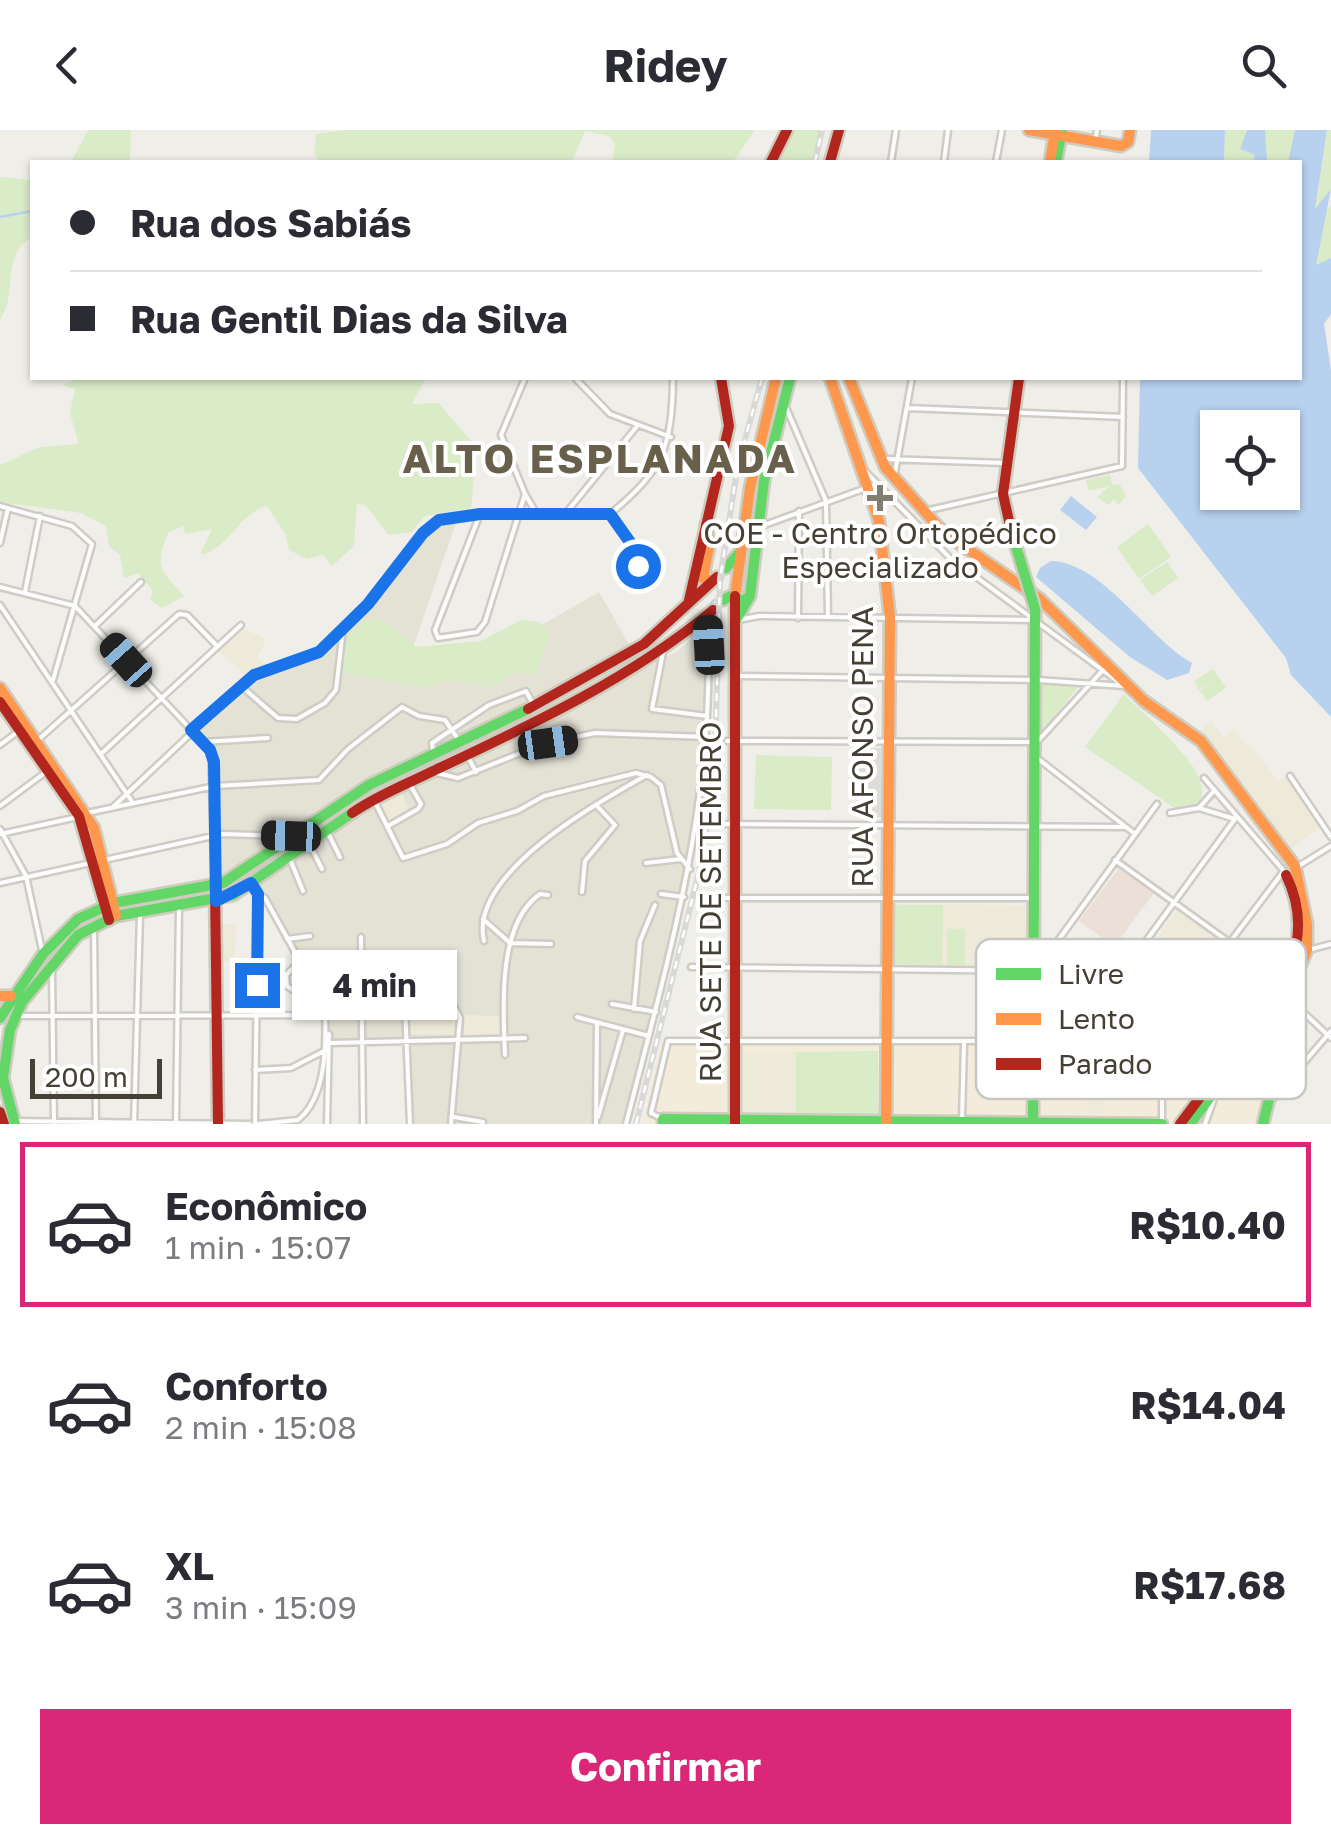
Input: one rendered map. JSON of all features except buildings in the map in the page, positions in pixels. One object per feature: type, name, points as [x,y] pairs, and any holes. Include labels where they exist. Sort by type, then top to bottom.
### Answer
[{"type":"main road","points":[[771,160],[786,130]]},
{"type":"main road","points":[[832,160],[839,130]]},
{"type":"main road","points":[[1029,130],[1096,136],[1121,146],[1128,142],[1130,130]]},
{"type":"main road","points":[[1053,160],[1058,132]]},
{"type":"main road","points":[[685,608],[730,417],[721,380]]},
{"type":"main road","name":"RUA SETE DE SETEMBRO","points":[[735,621],[749,595],[760,527],[758,480],[776,380]]},
{"type":"main road","name":"RUA SETE DE SETEMBRO","points":[[734,1123],[737,824],[732,741],[737,676],[735,621],[729,598],[736,583],[758,480],[789,380]]},
{"type":"main road","name":"RUA AFONSO PENA","points":[[831,380],[859,464],[874,486],[890,618],[886,1123]]},
{"type":"main road","points":[[849,380],[880,458],[954,543],[1040,598],[1144,700],[1201,741],[1289,870],[1303,897],[1302,939]]},
{"type":"main road","points":[[1019,380],[1003,494],[1036,614],[1035,939]]},
{"type":"main road","points":[[705,518],[709,547],[703,578],[718,575]]},
{"type":"main road","points":[[6,1120],[2,1068],[15,1016],[78,936],[112,918],[140,910],[179,907],[251,883],[373,798],[467,755],[644,644],[740,552]]},
{"type":"main road","points":[[729,598],[743,601],[749,595],[744,580],[736,583]]},
{"type":"main road","points":[[0,1018],[3,995],[78,919],[109,905],[215,894],[368,785],[537,713],[663,652],[710,613]]},
{"type":"main road","points":[[0,688],[83,815],[100,861],[112,918]]},
{"type":"main road","points":[[0,702],[38,740],[51,768]]},
{"type":"main road","points":[[215,894],[218,1124]]},
{"type":"main road","points":[[1180,1124],[1204,1099]]},
{"type":"main road","points":[[1190,1124],[1207,1099]]},
{"type":"main road","points":[[1264,1124],[1272,1101]]},
{"type":"main road","points":[[663,1122],[1162,1124]]},
{"type":"street","points":[[891,160],[896,130]]},
{"type":"street","points":[[944,160],[948,130]]},
{"type":"street","points":[[996,160],[1002,130]]},
{"type":"street","points":[[523,380],[501,440],[536,514]]},
{"type":"street","points":[[577,380],[606,412],[671,437]]},
{"type":"street","points":[[113,807],[241,686],[267,670],[314,656],[343,629],[423,533],[456,515],[610,514],[646,482],[671,437],[673,380]]},
{"type":"street","points":[[894,478],[912,380]]},
{"type":"street","points":[[925,511],[1122,466],[1123,380]]},
{"type":"street","points":[[783,400],[826,501],[828,619]]},
{"type":"street","points":[[908,408],[1123,416]]},
{"type":"street","points":[[566,513],[638,425]]},
{"type":"street","points":[[880,458],[1006,463]]},
{"type":"street","points":[[760,527],[874,486],[949,557],[1036,614],[1144,700]]},
{"type":"street","points":[[480,514],[435,630],[438,638],[477,632],[484,625],[524,494]]},
{"type":"street","points":[[0,506],[72,526],[86,536],[91,550],[53,680]]},
{"type":"street","points":[[0,543],[8,508]]},
{"type":"street","points":[[798,618],[800,510]]},
{"type":"street","points":[[610,514],[637,554]]},
{"type":"street","points":[[25,592],[40,516]]},
{"type":"street","points":[[95,626],[141,582]]},
{"type":"street","points":[[0,587],[75,606],[202,742],[214,762],[215,894]]},
{"type":"street","points":[[749,595],[759,616]]},
{"type":"street","points":[[0,605],[133,802]]},
{"type":"street","points":[[626,1124],[690,870],[708,716],[710,613]]},
{"type":"street","points":[[38,740],[183,614],[216,646]]},
{"type":"street","points":[[735,621],[759,616],[828,619],[1036,614]]},
{"type":"street","points":[[102,753],[241,625]]},
{"type":"street","points":[[241,686],[278,718],[297,720],[325,703],[336,690],[343,629]]},
{"type":"street","points":[[663,652],[652,694],[655,712],[708,716]]},
{"type":"street","points":[[732,741],[1037,742],[1103,670]]},
{"type":"street","points":[[737,676],[1038,680],[1124,686]]},
{"type":"street","points":[[434,757],[431,744],[488,705],[526,691],[537,713]]},
{"type":"street","points":[[43,954],[26,876],[1,832],[214,786],[319,780],[348,749],[400,708],[420,717],[439,718],[452,728],[460,744]]},
{"type":"street","points":[[0,745],[24,728]]},
{"type":"street","points":[[432,772],[454,778],[542,744],[596,732],[706,737]]},
{"type":"street","points":[[202,742],[268,738]]},
{"type":"street","points":[[467,755],[476,772]]},
{"type":"street","points":[[1037,758],[1135,834]]},
{"type":"street","points":[[0,806],[51,768]]},
{"type":"street","points":[[373,798],[400,857],[448,844],[478,823],[516,811],[544,796],[623,774],[648,775],[658,781],[667,801],[681,859],[690,870]]},
{"type":"street","points":[[484,942],[482,919],[507,872],[532,854],[552,830],[648,775]]},
{"type":"street","points":[[1290,776],[1331,837]]},
{"type":"street","points":[[1204,778],[1236,820],[1289,870]]},
{"type":"street","points":[[388,826],[418,810],[421,804],[408,781]]},
{"type":"street","points":[[1199,808],[1214,792]]},
{"type":"street","points":[[1059,939],[1157,804]]},
{"type":"street","points":[[582,892],[586,861],[615,825],[598,807]]},
{"type":"street","points":[[1170,813],[1199,808],[1236,820]]},
{"type":"street","points":[[1147,939],[1236,820]]},
{"type":"street","points":[[718,824],[1125,827]]},
{"type":"street","points":[[328,833],[340,857]]},
{"type":"street","points":[[0,883],[215,836],[298,836]]},
{"type":"street","points":[[310,845],[322,868]]},
{"type":"street","points":[[1232,939],[1289,870],[1331,846]]},
{"type":"street","points":[[290,859],[303,891]]},
{"type":"street","points":[[646,863],[681,859]]},
{"type":"street","points":[[1116,860],[1226,939]]},
{"type":"street","points":[[251,883],[264,898],[324,1003]]},
{"type":"street","points":[[254,1124],[258,894]]},
{"type":"street","points":[[505,1055],[510,943],[527,905],[540,894],[548,895]]},
{"type":"street","points":[[661,894],[684,897]]},
{"type":"street","points":[[705,898],[1034,898]]},
{"type":"street","points":[[634,1008],[640,941],[654,905]]},
{"type":"street","points":[[176,1123],[174,1015],[179,907]]},
{"type":"street","points":[[134,1122],[140,910]]},
{"type":"street","points":[[482,919],[510,943],[551,944]]},
{"type":"street","points":[[94,926],[96,1122]]},
{"type":"street","points":[[286,940],[310,936]]},
{"type":"street","points":[[361,937],[364,1124]]},
{"type":"street","points":[[1306,951],[1331,944]]},
{"type":"street","points":[[299,962],[286,975],[286,986],[294,990],[310,981]]},
{"type":"street","points":[[52,966],[54,1123]]},
{"type":"street","points":[[691,967],[976,970]]},
{"type":"street","points":[[321,970],[325,977],[324,1003],[331,1043],[327,1124]]},
{"type":"street","points":[[432,994],[458,1011],[460,1040],[451,1121],[484,1122]]},
{"type":"street","points":[[409,1121],[406,1006],[410,998]]},
{"type":"street","points":[[612,1004],[656,1012]]},
{"type":"street","points":[[1306,1013],[1330,1035],[1306,1062]]},
{"type":"street","points":[[15,1016],[326,1015]]},
{"type":"street","points":[[577,1017],[649,1036]]},
{"type":"street","points":[[596,1122],[597,1023]]},
{"type":"street","points":[[6,1120],[290,1123],[303,1116],[313,1103],[328,1028]]},
{"type":"street","points":[[596,1122],[623,1030]]},
{"type":"street","points":[[331,1043],[408,1038],[505,1042],[525,1038]]},
{"type":"street","points":[[663,1122],[651,1114],[668,1041],[976,1043]]},
{"type":"street","points":[[962,1123],[964,1043]]},
{"type":"street","points":[[256,1070],[292,1068],[324,1051]]},
{"type":"street","points":[[1205,1124],[1213,1099]]},
{"type":"shaded area","points":[[458,517],[408,662],[503,647],[599,592],[643,669],[678,651],[712,618],[709,769],[700,833],[630,1124],[409,1124],[409,1040],[332,1042],[325,1003],[267,900],[248,878],[219,901],[217,759],[210,739],[194,731],[254,677],[304,663],[322,652],[370,605],[424,537]]},
{"type":"shaded area","points":[[242,627],[266,640],[257,657],[266,666],[247,677],[217,649]]},
{"type":"shaded area","points":[[1211,720],[1223,737],[1234,729],[1277,781],[1287,776],[1322,827],[1287,851],[1197,734]]},
{"type":"shaded area","points":[[857,748],[881,748],[881,817],[857,817]]},
{"type":"shaded area","points":[[402,792],[410,814],[387,822],[376,799]]},
{"type":"shaded area","points":[[1119,868],[1154,893],[1120,939],[1104,939],[1079,921]]},
{"type":"shaded area","points":[[892,904],[1032,905],[1032,939],[976,939],[976,966],[892,966]]},
{"type":"shaded area","points":[[1179,908],[1222,939],[1156,939]]},
{"type":"shaded area","points":[[220,924],[237,924],[234,963],[219,962]]},
{"type":"shaded area","points":[[411,1001],[439,1001],[452,1008],[458,1017],[458,1035],[410,1034]]},
{"type":"shaded area","points":[[462,1015],[503,1016],[502,1035],[462,1035]]},
{"type":"shaded area","points":[[661,1042],[976,1045],[976,1099],[1197,1099],[1179,1124],[643,1124]]},
{"type":"shaded area","points":[[735,1052],[796,1052],[796,1116],[735,1115]]},
{"type":"shaded area","points":[[1087,1099],[1104,1099],[1104,1113],[1087,1113]]},
{"type":"shaded area","points":[[1215,1099],[1266,1099],[1260,1124],[1206,1124]]},
{"type":"green space","points":[[88,130],[131,130],[130,160],[72,160]]},
{"type":"green space","points":[[344,130],[754,131],[734,160],[612,160],[615,144],[609,136],[585,131],[573,160],[318,160],[314,153],[316,134]]},
{"type":"green space","points":[[794,130],[820,130],[813,160],[777,160]]},
{"type":"green space","points":[[1225,130],[1247,130],[1240,149],[1255,155],[1254,160],[1224,160]]},
{"type":"green space","points":[[1265,130],[1295,130],[1288,160],[1267,160]]},
{"type":"green space","points":[[1327,130],[1331,130],[1331,189],[1315,211]]},
{"type":"green space","points":[[0,177],[30,180],[30,239],[16,254],[9,298],[0,320]]},
{"type":"green space","points":[[1331,205],[1331,258],[1316,266],[1322,217]]},
{"type":"green space","points":[[74,380],[425,380],[412,404],[438,403],[477,447],[471,508],[425,516],[411,532],[389,535],[365,505],[357,504],[354,546],[332,566],[323,555],[307,559],[289,550],[286,535],[267,506],[249,516],[219,546],[200,555],[212,529],[185,534],[183,526],[168,533],[161,561],[165,573],[184,596],[162,608],[150,600],[153,591],[138,573],[124,578],[120,555],[109,546],[106,526],[81,513],[0,502],[0,465],[40,447],[79,444],[70,413],[75,389],[62,385]]},
{"type":"green space","points":[[1110,475],[1112,484],[1120,485],[1126,496],[1119,505],[1114,499],[1108,505],[1097,497],[1110,486],[1089,491],[1086,480]]},
{"type":"green space","points":[[1148,524],[1171,557],[1139,579],[1117,547]]},
{"type":"green space","points":[[1167,562],[1178,578],[1152,596],[1140,580]]},
{"type":"green space","points":[[366,618],[385,621],[416,647],[481,641],[521,620],[539,622],[548,630],[549,639],[536,675],[517,672],[492,687],[450,680],[420,688],[340,672],[347,634]]},
{"type":"green space","points":[[1213,669],[1226,688],[1207,701],[1200,691],[1215,680],[1199,690],[1194,681]]},
{"type":"green space","points":[[1081,683],[1041,734],[1042,684]]},
{"type":"green space","points":[[1124,694],[1189,761],[1202,791],[1199,803],[1176,809],[1085,747]]},
{"type":"green space","points":[[756,755],[832,757],[831,810],[754,809]]},
{"type":"green space","points":[[893,905],[943,905],[942,965],[893,964]]},
{"type":"green space","points":[[947,929],[965,929],[965,965],[947,965]]},
{"type":"green space","points":[[878,1051],[878,1114],[796,1116],[796,1052]]},
{"type":"water","points":[[1151,130],[1225,130],[1224,160],[1149,160]]},
{"type":"water","points":[[1247,130],[1265,130],[1267,160],[1254,160],[1255,155],[1240,149]]},
{"type":"water","points":[[1295,130],[1327,130],[1315,209],[1331,189],[1316,265],[1331,258],[1331,314],[1324,324],[1331,370],[1331,717],[1291,675],[1286,658],[1138,468],[1140,380],[1302,380],[1302,160],[1288,160]]},
{"type":"water","points":[[1071,496],[1097,517],[1086,530],[1060,510]]},
{"type":"water","points":[[1051,561],[1070,565],[1106,587],[1192,663],[1189,673],[1167,680],[1130,657],[1036,577],[1040,568]]},
{"type":"waterway","points":[[0,217],[30,211]]},
{"type":"waterway","points":[[745,560],[784,380]]},
{"type":"waterway","points":[[696,619],[714,600]]},
{"type":"waterway","points":[[604,678],[675,637]]},
{"type":"waterway","points":[[223,893],[365,793],[477,744]]},
{"type":"waterway","points":[[119,909],[180,901]]},
{"type":"waterway","points":[[0,1048],[14,1008],[38,968],[70,936],[107,913]]},
{"type":"waterway","points":[[0,1092],[11,1123]]},
{"type":"railway","points":[[815,160],[822,130]]},
{"type":"railway","points":[[636,1124],[699,872],[714,788],[720,579],[738,464],[761,380]]},
{"type":"traffic: fast","points":[[1056,160],[1062,130]]},
{"type":"traffic: fast","points":[[736,620],[750,596],[764,481],[789,380]]},
{"type":"traffic: fast","points":[[1011,530],[1035,609]]},
{"type":"traffic: fast","points":[[726,568],[740,552]]},
{"type":"traffic: fast","points":[[723,600],[731,596],[743,601],[750,596]]},
{"type":"traffic: fast","points":[[1034,939],[1035,609]]},
{"type":"traffic: fast","points":[[0,1018],[43,954],[78,919],[113,903],[223,883],[369,785],[528,709]]},
{"type":"traffic: fast","points":[[15,1124],[3,1078],[10,1030],[22,1002],[78,935],[116,916],[233,895],[352,813]]},
{"type":"traffic: fast","points":[[1033,1099],[1033,1124]]},
{"type":"traffic: fast","points":[[1190,1124],[1209,1099]]},
{"type":"traffic: fast","points":[[1263,1124],[1269,1099]]},
{"type":"traffic: fast","points":[[663,1124],[663,1119],[1162,1124]]},
{"type":"traffic: slow","points":[[1029,130],[1121,146],[1128,142],[1130,130]]},
{"type":"traffic: slow","points":[[1050,160],[1055,131]]},
{"type":"traffic: slow","points":[[735,596],[750,488],[776,380]]},
{"type":"traffic: slow","points":[[831,380],[879,521],[890,618],[886,1124]]},
{"type":"traffic: slow","points":[[850,380],[885,467],[943,532],[1040,599],[1144,701],[1201,741],[1295,866],[1307,924],[1306,952]]},
{"type":"traffic: slow","points":[[706,524],[709,547],[703,578],[712,581]]},
{"type":"traffic: slow","points":[[0,688],[94,828],[116,916]]},
{"type":"traffic: slow","points":[[0,996],[11,996]]},
{"type":"traffic: jam","points":[[772,160],[787,130]]},
{"type":"traffic: jam","points":[[831,160],[839,130]]},
{"type":"traffic: jam","points":[[689,600],[729,426],[721,380]]},
{"type":"traffic: jam","points":[[1011,530],[1003,494],[1019,380]]},
{"type":"traffic: jam","points":[[528,709],[644,644],[717,577]]},
{"type":"traffic: jam","points":[[735,596],[735,1124]]},
{"type":"traffic: jam","points":[[352,813],[579,699],[649,658],[713,610]]},
{"type":"traffic: jam","points":[[0,702],[79,816],[109,920]]},
{"type":"traffic: jam","points":[[1286,875],[1297,911],[1297,939]]},
{"type":"traffic: jam","points":[[215,887],[218,1124]]},
{"type":"traffic: jam","points":[[1180,1124],[1199,1099]]},
{"type":"traffic: jam","points":[[0,1112],[4,1124]]},
{"type":"place","name":"COE - Centro Ortopédico Especializado","points":[[880,498]]},
{"type":"district","name":"ALTO ESPLANADA","points":[[600,459]]},
{"type":"route","points":[[257,985],[258,894],[251,883],[216,901],[214,762],[210,750],[191,730],[254,675],[319,652],[368,604],[423,533],[439,520],[480,514],[610,514],[642,559],[638,566]]}]
